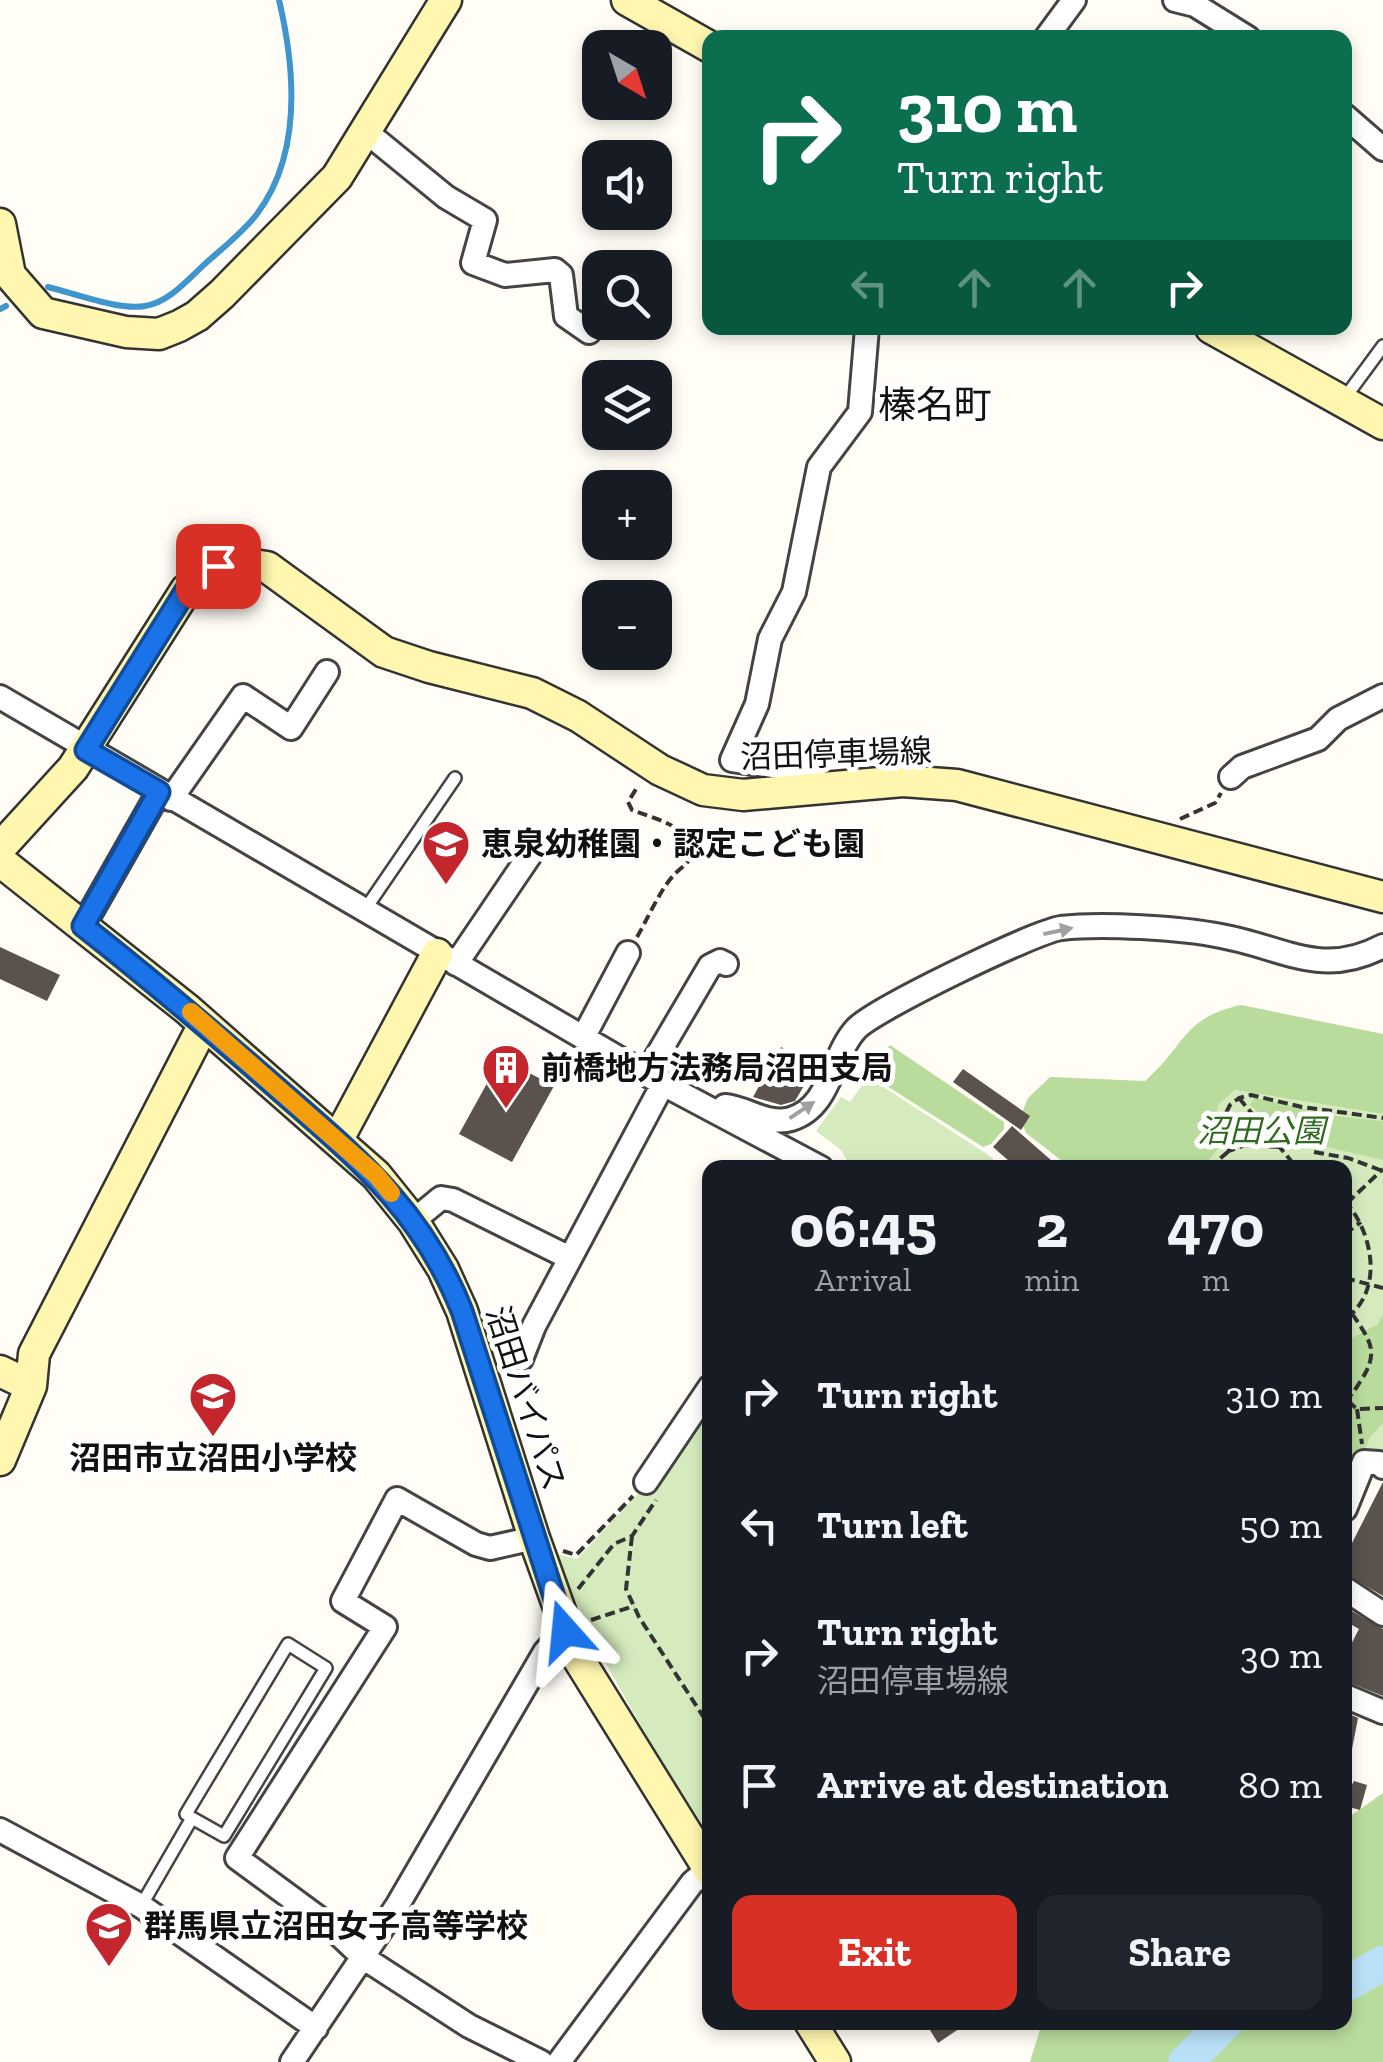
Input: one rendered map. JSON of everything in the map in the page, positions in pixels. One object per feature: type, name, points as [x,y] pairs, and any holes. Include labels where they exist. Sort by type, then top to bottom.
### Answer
[{"type":"street","points":[[0,224],[10,276],[43,313],[126,332],[160,334],[196,316],[337,177],[446,0]]},
{"type":"street","points":[[627,0],[702,42]]},
{"type":"street","points":[[1052,30],[1074,0]]},
{"type":"street","points":[[1175,0],[1195,5],[1235,30]]},
{"type":"street","points":[[1352,122],[1383,148]]},
{"type":"street","points":[[364,130],[446,197],[485,220],[472,264],[504,275],[555,270],[561,276],[566,316],[582,327]]},
{"type":"street","points":[[820,787],[806,771],[732,760],[758,704],[770,640],[794,592],[819,467],[860,412],[866,335]]},
{"type":"street","points":[[1224,335],[1383,424]]},
{"type":"street","name":"沼田停車場線","points":[[0,848],[34,814],[86,750],[186,590],[218,566],[246,564],[268,567],[384,652],[532,694],[578,716],[660,770],[703,790],[743,795],[923,781],[957,785],[1383,897]]},
{"type":"street","points":[[83,926],[165,795],[244,696],[291,728],[327,672]]},
{"type":"street","points":[[1231,777],[1242,766],[1318,739],[1338,719],[1383,696]]},
{"type":"street","points":[[0,697],[446,959],[806,1160]]},
{"type":"street","points":[[337,1141],[446,959],[532,852]]},
{"type":"street","name":"沼田バイパス","points":[[0,861],[204,1024],[376,1175],[413,1221],[443,1268],[462,1311],[573,1627],[576,1655],[702,1858]]},
{"type":"street","points":[[712,1111],[728,1105],[777,1122],[808,1111],[856,1029],[878,1013],[946,978],[1056,929],[1116,928],[1220,936],[1323,962],[1347,960],[1383,946]]},
{"type":"street","points":[[584,1036],[628,952]]},
{"type":"street","points":[[521,1359],[710,966],[726,964]]},
{"type":"street","points":[[0,1460],[32,1386],[34,1354],[204,1024]]},
{"type":"street","points":[[413,1221],[441,1198],[453,1200],[570,1258]]},
{"type":"street","points":[[0,1370],[32,1386]]},
{"type":"street","points":[[655,1484],[702,1401]]},
{"type":"street","points":[[1352,1492],[1364,1462],[1379,1462],[1376,1459]]},
{"type":"street","points":[[541,2062],[469,2026],[364,1958],[330,1927],[237,1858],[385,1627],[343,1600],[397,1498],[476,1544],[490,1548],[542,1543]]},
{"type":"street","points":[[1352,1594],[1383,1614]]},
{"type":"street","points":[[292,2062],[398,1906],[545,1652],[573,1627]]},
{"type":"street","points":[[1352,1699],[1383,1712]]},
{"type":"street","points":[[0,1830],[141,1906],[316,2028]]},
{"type":"street","points":[[559,2062],[702,1875]]},
{"type":"street","points":[[815,2030],[835,2062]]},
{"type":"lane","points":[[1343,401],[1383,346]]},
{"type":"lane","points":[[364,911],[454,778]]},
{"type":"lane","points":[[288,1644],[326,1668],[224,1836],[192,1818],[186,1814],[288,1644]]},
{"type":"lane","points":[[141,1906],[192,1818]]},
{"type":"path","points":[[1156,837],[1183,817],[1215,802],[1231,777]]},
{"type":"path","points":[[628,952],[670,878],[687,863],[693,849],[692,840],[683,832],[632,810],[628,802],[638,785]]},
{"type":"path","points":[[1228,1151],[1225,1115],[1239,1098],[1251,1095],[1302,1107],[1383,1118]]},
{"type":"path","points":[[1239,1098],[1290,1160]]},
{"type":"path","points":[[1218,1160],[1245,1144],[1279,1147]]},
{"type":"path","points":[[1314,1152],[1348,1158],[1381,1170],[1352,1197]]},
{"type":"path","points":[[1352,1210],[1361,1222],[1376,1262],[1376,1287],[1366,1305],[1353,1315],[1368,1337],[1373,1354],[1371,1365],[1352,1392]]},
{"type":"path","points":[[1352,1229],[1361,1222]]},
{"type":"path","points":[[1352,1280],[1383,1288]]},
{"type":"path","points":[[1352,1405],[1357,1409],[1383,1408]]},
{"type":"path","points":[[1357,1409],[1360,1440],[1376,1459]]},
{"type":"path","points":[[542,1543],[576,1555],[655,1484]]},
{"type":"path","points":[[655,1484],[632,1536],[626,1589],[702,1714]]},
{"type":"path","points":[[571,1600],[614,1544],[632,1536]]},
{"type":"path","points":[[573,1627],[634,1606]]},
{"type":"green space","points":[[1241,1005],[1383,1034],[1383,1114],[1235,1090],[1218,1105],[1219,1145],[1209,1160],[1061,1160],[1026,1133],[1020,1118],[1028,1098],[1050,1077],[1145,1081],[1186,1034],[1207,1017]]},
{"type":"green space","points":[[890,1045],[1004,1122],[1004,1129],[983,1147],[871,1076],[870,1069]]},
{"type":"green space","points":[[868,1077],[994,1160],[847,1160],[841,1150],[816,1131],[841,1097],[850,1102]]},
{"type":"green space","name":"沼田公園","points":[[1235,1090],[1383,1114],[1383,1461],[1352,1499],[1352,1160],[1210,1160],[1220,1139],[1218,1105]]},
{"type":"green space","points":[[1254,1098],[1336,1116],[1383,1121],[1383,1160],[1305,1142],[1293,1131],[1287,1116],[1266,1119],[1250,1105]]},
{"type":"green space","points":[[1383,1314],[1383,1423],[1370,1437],[1352,1479],[1352,1338],[1378,1324]]},
{"type":"green space","points":[[702,1402],[702,1824],[607,1664],[556,1554],[577,1559],[646,1485]]},
{"type":"green space","points":[[1383,1793],[1383,2062],[1030,2062],[1040,2030],[1352,2030],[1352,1815]]},
{"type":"building","points":[[0,947],[60,975],[47,1001],[0,979]]},
{"type":"building","points":[[781,1047],[815,1067],[795,1101],[781,1105],[753,1097]]},
{"type":"building","name":"前橋地方法務局沼田支局","points":[[501,1058],[554,1086],[512,1162],[459,1134]]},
{"type":"building","points":[[963,1069],[1030,1116],[1021,1130],[953,1082]]},
{"type":"building","points":[[1012,1126],[1051,1160],[1008,1160],[993,1147]]},
{"type":"building","points":[[1383,1482],[1383,1596],[1352,1578],[1352,1543]]},
{"type":"building","points":[[1352,1611],[1383,1629],[1383,1696],[1352,1684],[1352,1642],[1359,1629],[1352,1625]]},
{"type":"building","points":[[1352,1715],[1358,1718],[1352,1749]]},
{"type":"building","points":[[1354,1781],[1367,1785],[1360,1810],[1352,1808]]},
{"type":"building","points":[[930,2030],[957,2030],[938,2043]]},
{"type":"waterway","points":[[48,287],[123,306],[154,304],[179,288],[257,214],[282,165],[291,110],[289,54],[279,0]]},
{"type":"waterway","points":[[0,309],[6,306]]},
{"type":"waterway","points":[[1352,1981],[1383,1963]]},
{"type":"waterway","points":[[1186,2062],[1218,2030]]},
{"type":"slow traffic","points":[[191,1012],[376,1175],[391,1193]]},
{"type":"place","name":"恵泉幼稚園・認定こども園","points":[[446,886]]},
{"type":"place","name":"前橋地方法務局沼田支局","points":[[506,1110]]},
{"type":"place","name":"沼田市立沼田小学校","points":[[213,1438]]},
{"type":"place","name":"群馬県立沼田女子高等学校","points":[[109,1968]]},
{"type":"district","name":"榛名町","points":[[935,405]]},
{"type":"route","points":[[218,566],[186,590],[86,750],[159,792],[83,926],[188,1008],[376,1175],[413,1221],[443,1268],[462,1311],[565,1631]]}]
